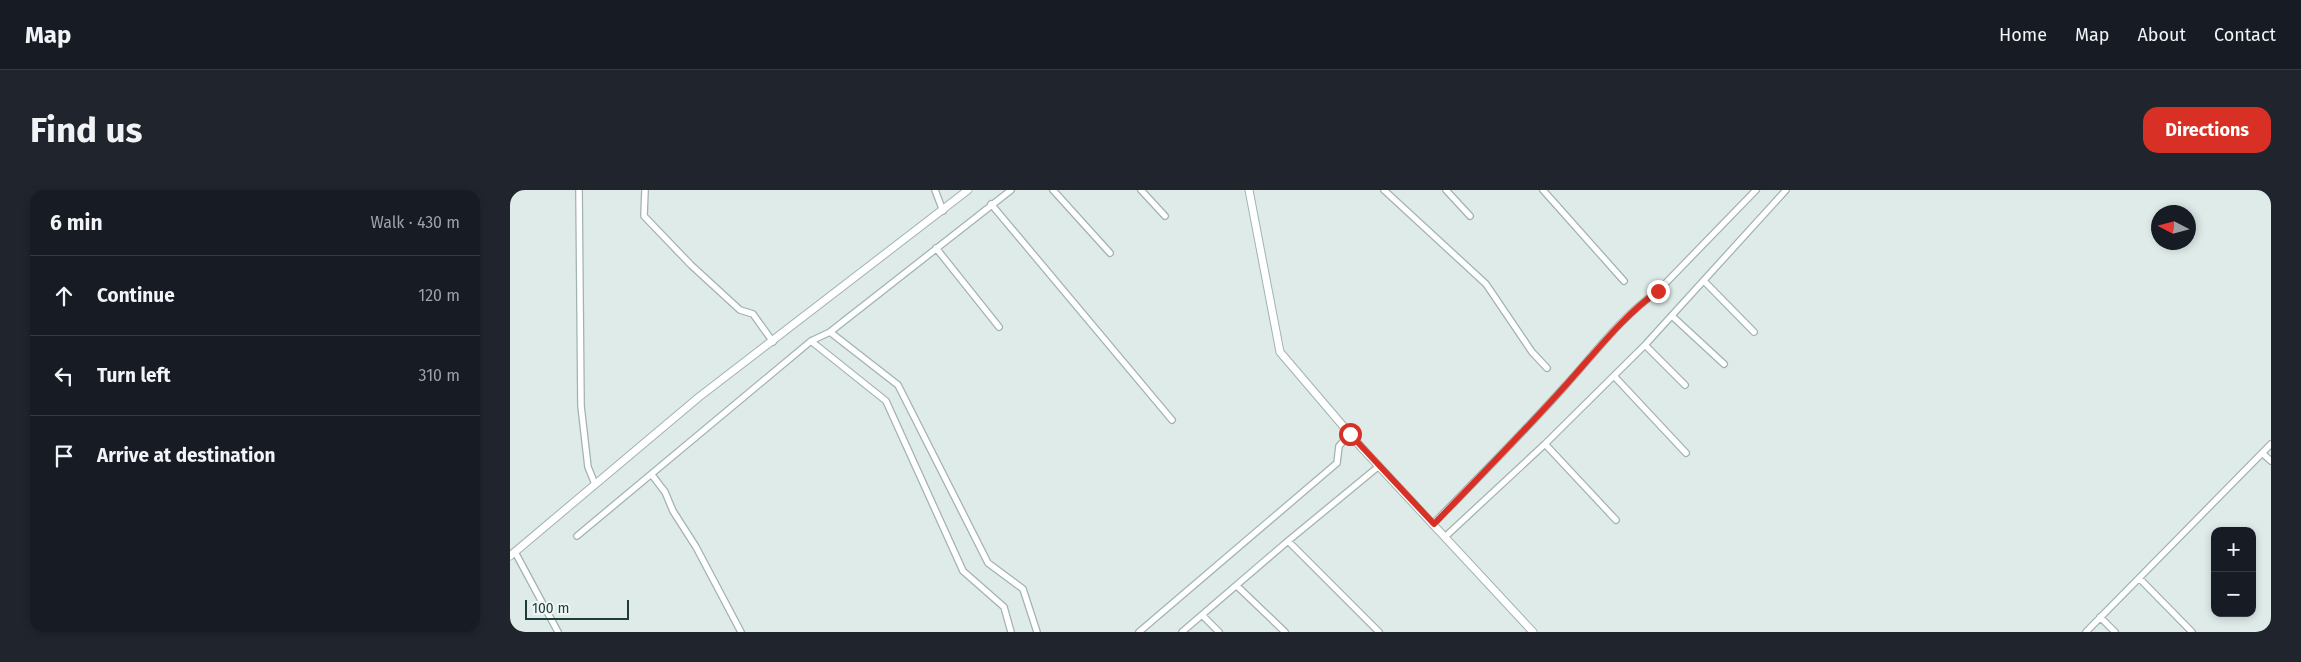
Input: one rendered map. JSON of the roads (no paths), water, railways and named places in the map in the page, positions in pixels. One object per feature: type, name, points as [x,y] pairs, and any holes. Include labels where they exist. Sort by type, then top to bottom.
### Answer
[{"type":"street","points":[[579,190],[581,406],[588,467],[595,484]]},
{"type":"street","points":[[645,190],[644,216],[691,265],[740,310],[753,314],[773,342]]},
{"type":"street","points":[[935,190],[943,211]]},
{"type":"street","points":[[558,632],[512,554],[699,397],[773,342],[968,190]]},
{"type":"street","points":[[577,536],[811,341],[830,332],[1011,190]]},
{"type":"street","points":[[1053,190],[1110,253]]},
{"type":"street","points":[[1141,190],[1165,216]]},
{"type":"street","points":[[1249,190],[1280,352],[1350,434],[1533,632]]},
{"type":"street","points":[[1384,190],[1486,284],[1532,352],[1547,368]]},
{"type":"street","points":[[1446,190],[1470,216]]},
{"type":"street","points":[[1543,190],[1624,281]]},
{"type":"street","points":[[1434,524],[1566,386],[1606,338],[1658,291],[1756,190]]},
{"type":"street","points":[[1446,536],[1545,444],[1645,345],[1786,190]]},
{"type":"street","points":[[991,204],[1172,420]]},
{"type":"street","points":[[936,248],[999,327]]},
{"type":"street","points":[[1704,281],[1754,332]]},
{"type":"street","points":[[1672,316],[1724,364]]},
{"type":"street","points":[[830,332],[898,385],[988,564],[1023,589],[1038,632]]},
{"type":"street","points":[[811,341],[886,401],[963,571],[1004,607],[1011,632]]},
{"type":"street","points":[[1645,345],[1685,385]]},
{"type":"street","points":[[1614,376],[1686,453]]},
{"type":"street","points":[[1139,632],[1337,463],[1339,446],[1350,434]]},
{"type":"street","points":[[1545,444],[1616,520]]},
{"type":"street","points":[[2086,632],[2271,444]]},
{"type":"street","points":[[2262,453],[2271,461]]},
{"type":"street","points":[[1182,632],[1379,466]]},
{"type":"street","points":[[652,475],[696,546],[742,632]]},
{"type":"street","points":[[1288,541],[1379,632]]},
{"type":"street","points":[[2139,578],[2192,632]]},
{"type":"street","points":[[1237,586],[1285,632]]},
{"type":"street","points":[[1202,615],[1219,632]]},
{"type":"street","points":[[2100,617],[2115,632]]}]
